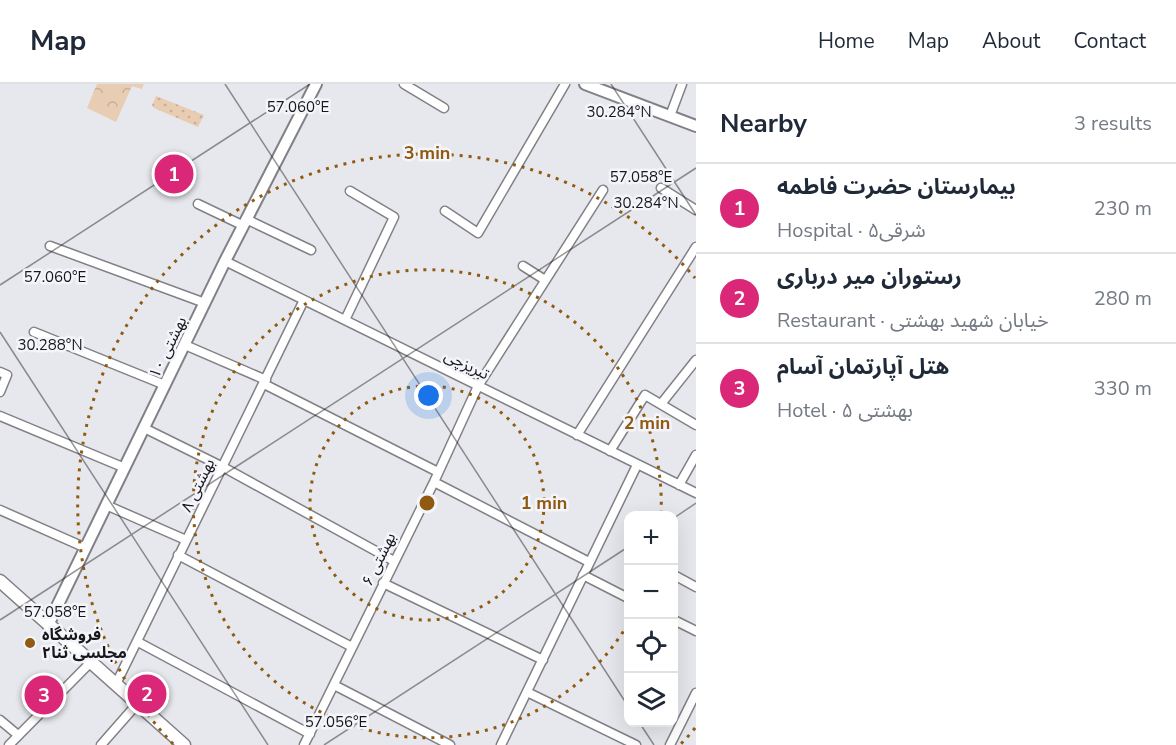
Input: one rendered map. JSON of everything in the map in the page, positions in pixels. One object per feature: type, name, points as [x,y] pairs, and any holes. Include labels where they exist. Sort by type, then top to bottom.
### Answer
[{"type":"main road","points":[[0,581],[184,745]]},
{"type":"street","name":"بهشتی ۱۰","points":[[48,625],[244,222],[316,84]]},
{"type":"street","points":[[404,84],[444,108]]},
{"type":"street","points":[[445,212],[478,233],[565,84]]},
{"type":"street","points":[[585,84],[610,88],[696,126]]},
{"type":"street","points":[[670,116],[682,84]]},
{"type":"street","points":[[661,188],[696,210]]},
{"type":"street","name":"بهشتی ۶","points":[[304,745],[434,482],[478,386],[603,190]]},
{"type":"street","points":[[345,320],[394,217],[350,191]]},
{"type":"street","points":[[198,204],[311,250]]},
{"type":"street","points":[[50,246],[205,303]]},
{"type":"street","points":[[577,435],[696,247]]},
{"type":"street","name":"تبریزچی","points":[[225,261],[696,493]]},
{"type":"street","points":[[523,266],[545,280]]},
{"type":"street","name":"بهشتی ۸","points":[[116,684],[304,300]]},
{"type":"street","points":[[34,332],[165,385]]},
{"type":"street","points":[[185,345],[265,382],[438,472]]},
{"type":"street","points":[[661,404],[696,360]]},
{"type":"street","points":[[0,392],[3,374]]},
{"type":"street","points":[[610,451],[645,396],[696,425]]},
{"type":"street","points":[[0,416],[125,468]]},
{"type":"street","points":[[144,428],[223,467],[394,561]]},
{"type":"street","points":[[679,485],[696,455]]},
{"type":"street","points":[[501,745],[582,575],[638,465]]},
{"type":"street","points":[[434,482],[589,562]]},
{"type":"street","points":[[106,506],[186,540]]},
{"type":"street","points":[[0,510],[86,548]]},
{"type":"street","points":[[178,555],[352,646]]},
{"type":"street","points":[[582,575],[624,596]]},
{"type":"street","points":[[678,577],[696,586]]},
{"type":"street","points":[[383,583],[543,660]]},
{"type":"street","points":[[678,622],[696,631]]},
{"type":"street","points":[[138,642],[310,734]]},
{"type":"street","points":[[9,745],[90,663]]},
{"type":"street","points":[[334,685],[450,745]]},
{"type":"street","points":[[528,692],[636,745]]},
{"type":"street","points":[[670,745],[696,693]]},
{"type":"street","points":[[100,745],[137,704]]},
{"type":"street","points":[[0,720],[18,735]]},
{"type":"green space","points":[[97,84],[144,84],[142,89],[132,86],[116,122],[87,108]]},
{"type":"green space","points":[[156,96],[204,115],[198,127],[154,108],[152,105]]},
{"type":"place","name":"بیمارستان حضرت فاطمه","points":[[174,174]]},
{"type":"place","name":"فروشگاه مجلسی ثنا۲","points":[[30,643]]},
{"type":"place","name":"رستوران میر درباری","points":[[147,694]]},
{"type":"place","name":"هتل آپارتمان آسام","points":[[44,695]]}]
